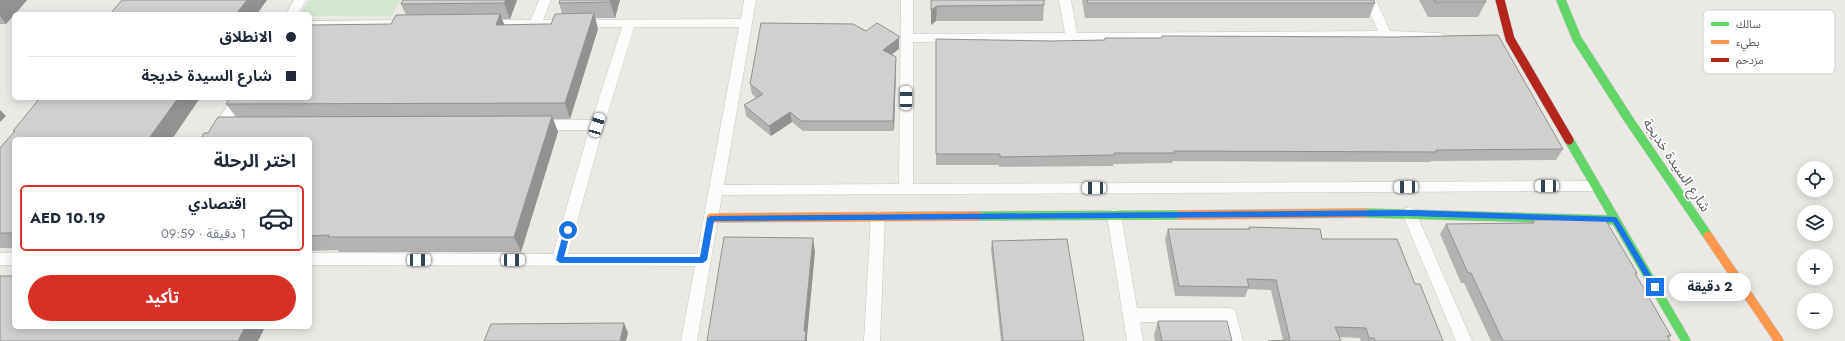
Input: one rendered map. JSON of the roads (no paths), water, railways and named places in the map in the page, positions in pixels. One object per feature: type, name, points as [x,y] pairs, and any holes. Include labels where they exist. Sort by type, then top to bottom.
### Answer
[{"type":"street","points":[[293,12],[300,0]]},
{"type":"street","points":[[535,24],[545,0]]},
{"type":"street","points":[[689,341],[750,0]]},
{"type":"street","points":[[906,189],[907,0]]},
{"type":"street","points":[[1065,0],[1072,37]]},
{"type":"street","points":[[1370,0],[1386,35]]},
{"type":"street","points":[[1500,0],[1510,39],[1594,186],[1686,341]]},
{"type":"street","name":"شارع السيدة خديجة","points":[[1561,0],[1577,39],[1629,120],[1779,341]]},
{"type":"street","points":[[473,24],[746,23]]},
{"type":"street","points":[[312,25],[419,24]]},
{"type":"street","points":[[560,260],[597,125],[629,24]]},
{"type":"street","points":[[906,38],[1386,35],[1448,37]]},
{"type":"street","points":[[1494,39],[1510,39]]},
{"type":"street","points":[[214,137],[238,100]]},
{"type":"street","points":[[527,125],[597,125]]},
{"type":"street","points":[[221,126],[237,126]]},
{"type":"street","points":[[716,190],[1594,186]]},
{"type":"street","points":[[711,218],[1409,213],[1615,220]]},
{"type":"street","points":[[1409,213],[1464,341]]},
{"type":"street","points":[[1114,216],[1135,341]]},
{"type":"street","points":[[872,341],[878,217]]},
{"type":"street","points":[[0,259],[12,259]]},
{"type":"street","points":[[312,260],[703,260]]},
{"type":"street","points":[[1131,315],[1229,315],[1235,341]]}]
